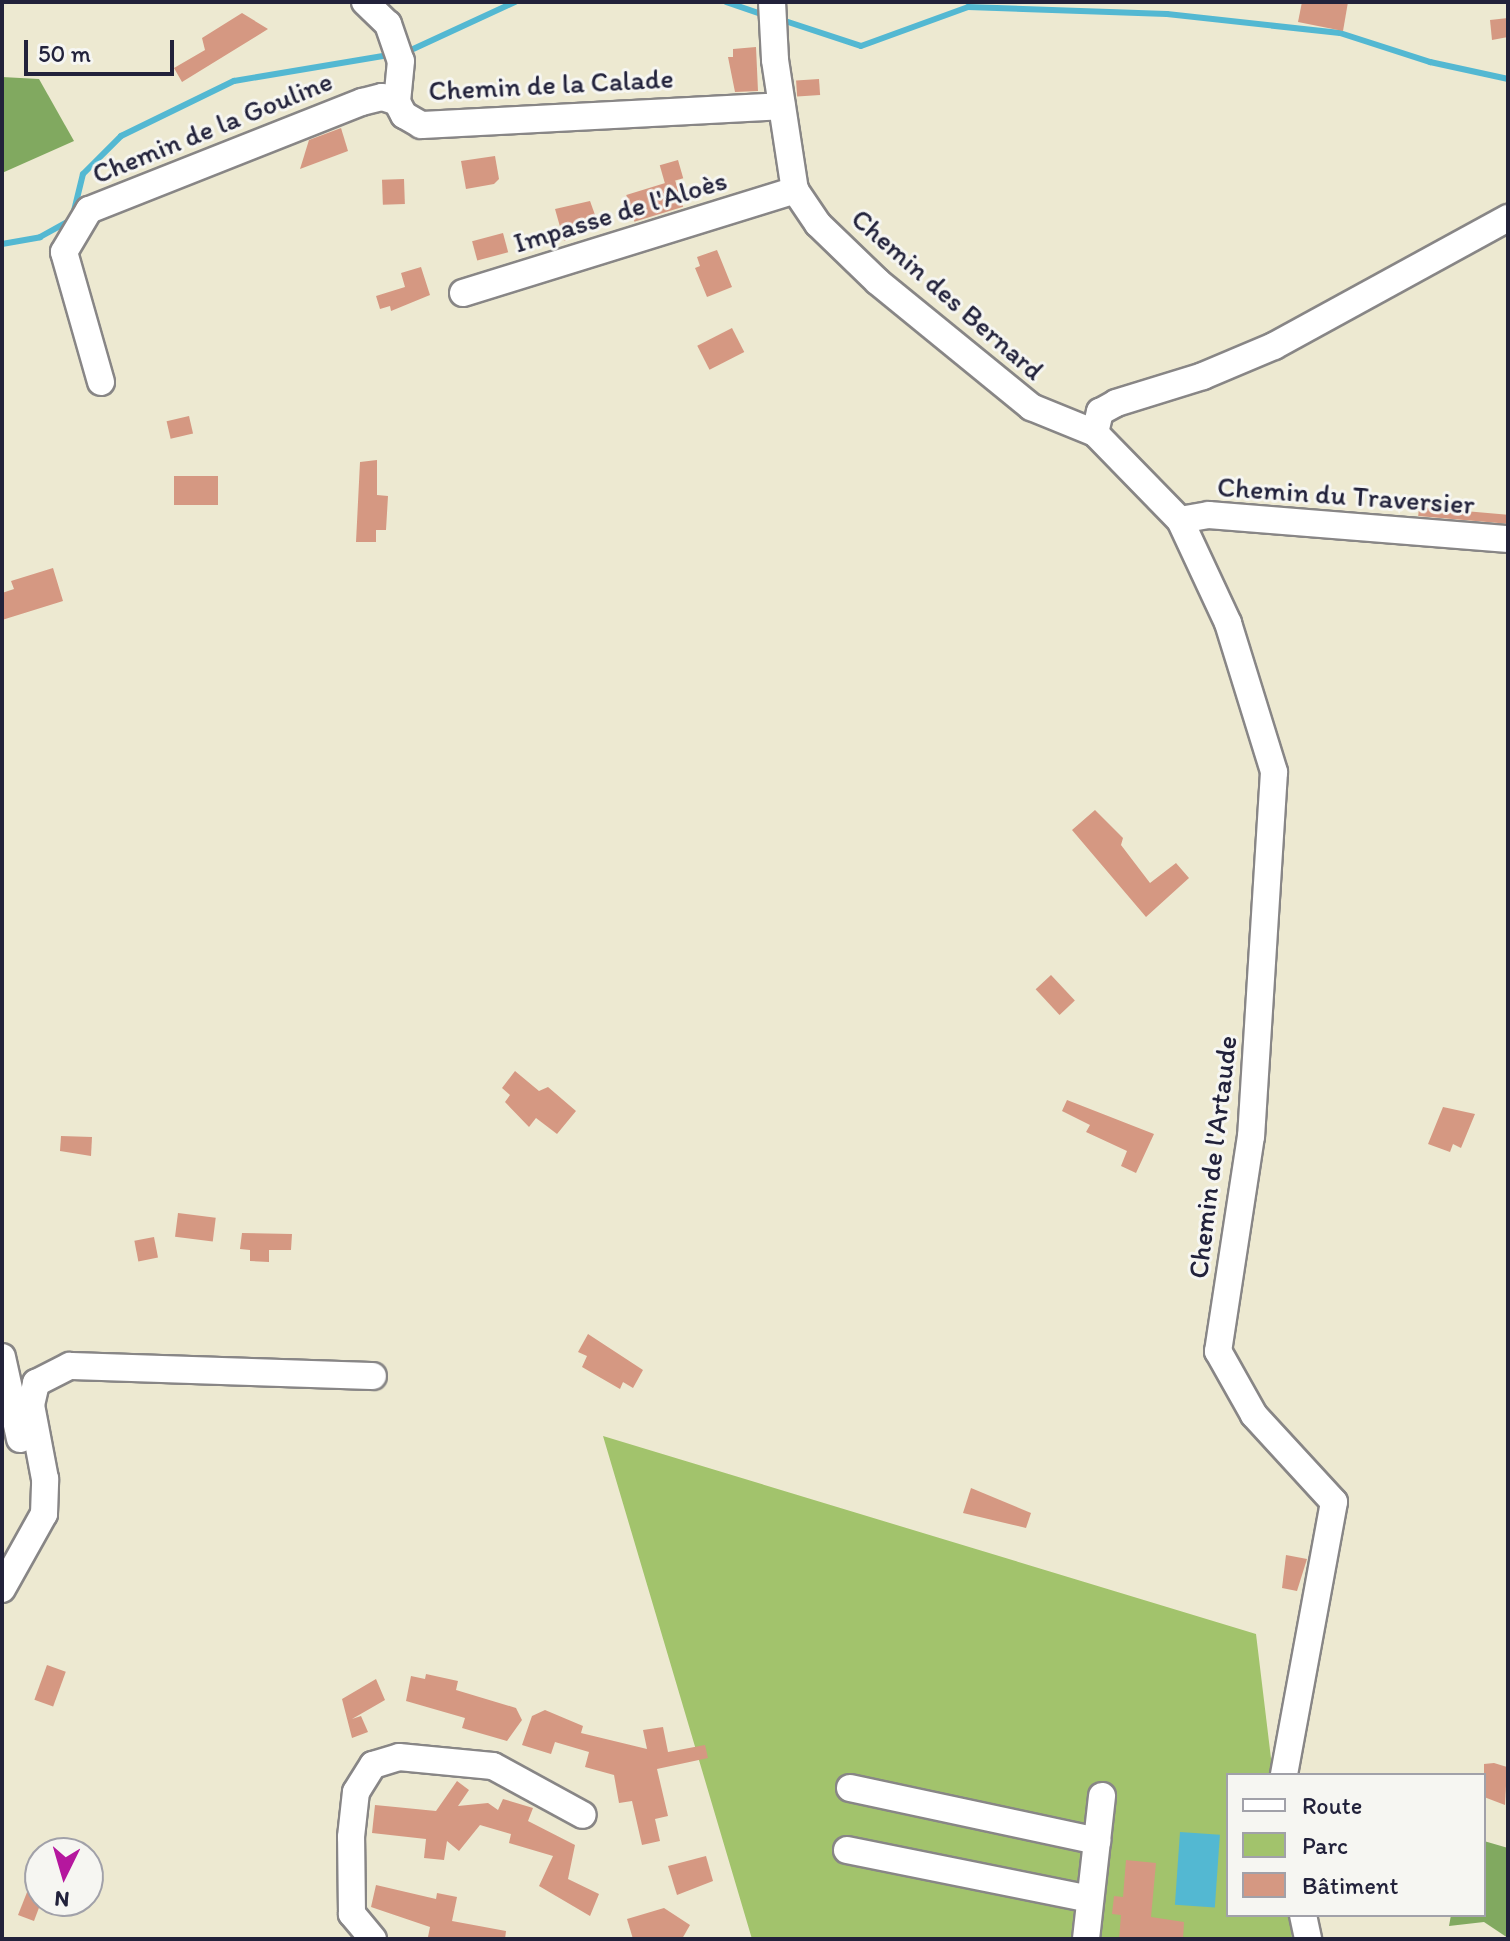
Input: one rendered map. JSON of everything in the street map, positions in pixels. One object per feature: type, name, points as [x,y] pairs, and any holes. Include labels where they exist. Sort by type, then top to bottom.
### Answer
[{"type":"street","name":"Chemin de la Calade","points":[[365,2],[388,24],[401,61],[397,102],[404,115],[421,125],[782,106]]},
{"type":"street","name":"Chemin des Bernard","points":[[772,3],[782,106],[795,190],[818,224],[878,282],[1031,407],[1095,433],[1180,520]]},
{"type":"street","name":"Chemin de la Gouline","points":[[101,382],[64,252],[89,210],[362,102],[382,97],[397,102]]},
{"type":"street","name":"Impasse de l'Aloès","points":[[463,293],[795,190]]},
{"type":"street","points":[[1095,433],[1100,412],[1116,403],[1203,376],[1274,346],[1508,218]]},
{"type":"street","name":"Chemin du Traversier","points":[[1180,520],[1209,515],[1508,539]]},
{"type":"street","name":"Chemin de l'Artaude","points":[[1180,520],[1228,623],[1274,772],[1251,1136],[1218,1351],[1254,1415],[1334,1502],[1284,1773]]},
{"type":"street","points":[[2,1357],[28,1472],[44,1514]]},
{"type":"street","points":[[2,1589],[44,1514],[45,1479],[31,1405],[36,1383],[70,1366],[373,1376]]},
{"type":"street","points":[[373,1939],[352,1914],[351,1837],[356,1792],[373,1765],[399,1757],[493,1766],[583,1815]]},
{"type":"street","points":[[850,1788],[1097,1841]]},
{"type":"street","points":[[1086,1939],[1102,1796]]},
{"type":"street","points":[[847,1850],[1090,1899]]},
{"type":"street","points":[[1303,1917],[1308,1939]]},
{"type":"green space","points":[[2,77],[39,79],[74,141],[2,173]]},
{"type":"green space","points":[[603,1436],[1256,1634],[1273,1773],[1226,1773],[1226,1917],[1290,1917],[1292,1939],[752,1939]]},
{"type":"green space","points":[[1486,1842],[1508,1848],[1508,1938],[1484,1922],[1449,1926],[1451,1917],[1486,1917]]},
{"type":"water","points":[[1180,1832],[1220,1835],[1215,1908],[1175,1905]]},
{"type":"building","points":[[1302,2],[1348,2],[1343,31],[1298,22]]},
{"type":"building","points":[[242,13],[268,29],[182,82],[174,68],[205,50],[202,38]]},
{"type":"building","points":[[1508,18],[1508,37],[1492,40],[1490,20]]},
{"type":"building","points":[[756,47],[758,91],[735,92],[728,57],[733,57],[733,49]]},
{"type":"building","points":[[819,79],[820,95],[797,97],[796,81]]},
{"type":"building","points":[[341,128],[348,151],[300,169],[309,140]]},
{"type":"building","points":[[495,156],[499,179],[494,184],[466,189],[461,161]]},
{"type":"building","points":[[678,160],[683,178],[665,184],[660,165]]},
{"type":"building","points":[[404,179],[405,204],[383,205],[382,180]]},
{"type":"building","points":[[675,180],[683,207],[634,222],[626,195]]},
{"type":"building","points":[[590,201],[599,226],[564,241],[555,209]]},
{"type":"building","points":[[503,233],[508,252],[477,261],[472,241]]},
{"type":"building","points":[[717,250],[732,287],[707,297],[695,268],[700,266],[697,257]]},
{"type":"building","points":[[421,267],[430,295],[391,311],[390,306],[380,309],[376,296],[405,287],[401,273]]},
{"type":"building","points":[[732,328],[744,352],[710,370],[697,346]]},
{"type":"building","points":[[189,416],[193,434],[171,439],[167,421]]},
{"type":"building","points":[[377,460],[377,495],[388,496],[386,530],[376,530],[376,542],[356,542],[360,462]]},
{"type":"building","points":[[174,476],[218,476],[218,505],[174,505]]},
{"type":"building","points":[[1419,507],[1508,515],[1507,524],[1418,516]]},
{"type":"building","points":[[53,568],[63,601],[2,620],[2,593],[14,589],[11,581]]},
{"type":"building","points":[[1095,810],[1123,838],[1121,845],[1150,883],[1176,863],[1189,878],[1146,917],[1072,830]]},
{"type":"building","points":[[1051,975],[1075,1001],[1060,1015],[1036,989]]},
{"type":"building","points":[[515,1071],[539,1091],[548,1087],[576,1111],[557,1134],[536,1118],[529,1127],[505,1102],[510,1095],[502,1088]]},
{"type":"building","points":[[1067,1100],[1154,1134],[1136,1173],[1121,1166],[1127,1151],[1086,1132],[1090,1125],[1062,1111]]},
{"type":"building","points":[[1443,1107],[1475,1114],[1461,1148],[1453,1144],[1450,1152],[1428,1144]]},
{"type":"building","points":[[61,1136],[92,1137],[91,1156],[60,1151]]},
{"type":"building","points":[[178,1213],[216,1218],[213,1241],[175,1237]]},
{"type":"building","points":[[242,1233],[292,1234],[291,1250],[269,1250],[269,1262],[250,1261],[250,1250],[240,1249]]},
{"type":"building","points":[[154,1237],[158,1258],[138,1261],[134,1241]]},
{"type":"building","points":[[588,1334],[643,1370],[633,1388],[623,1382],[620,1389],[582,1367],[587,1356],[578,1352]]},
{"type":"building","points":[[971,1488],[1031,1513],[1026,1528],[963,1513]]},
{"type":"building","points":[[1286,1555],[1307,1559],[1297,1591],[1282,1588]]},
{"type":"building","points":[[47,1665],[66,1672],[53,1707],[34,1700]]},
{"type":"building","points":[[426,1674],[458,1681],[456,1690],[516,1708],[522,1720],[507,1741],[462,1728],[465,1718],[406,1701],[411,1676],[425,1679]]},
{"type":"building","points":[[376,1679],[385,1700],[352,1719],[361,1716],[368,1732],[352,1738],[342,1699]]},
{"type":"building","points":[[545,1710],[583,1726],[581,1733],[647,1749],[643,1730],[663,1727],[668,1752],[705,1745],[708,1758],[657,1769],[668,1816],[655,1819],[660,1841],[642,1845],[632,1801],[619,1803],[614,1775],[585,1767],[589,1752],[555,1742],[551,1754],[522,1745],[532,1716]]},
{"type":"building","points":[[1484,1764],[1507,1767],[1505,1805],[1486,1798]]},
{"type":"building","points":[[457,1781],[469,1790],[458,1806],[488,1803],[498,1810],[503,1799],[533,1808],[528,1821],[575,1845],[568,1879],[599,1894],[590,1916],[539,1886],[553,1856],[509,1843],[511,1834],[480,1825],[459,1851],[447,1841],[444,1860],[424,1858],[426,1839],[372,1833],[375,1805],[436,1811]]},
{"type":"building","points":[[706,1856],[713,1881],[677,1895],[668,1866]]},
{"type":"building","points":[[1126,1860],[1156,1863],[1151,1917],[1184,1922],[1183,1939],[1119,1939],[1121,1915],[1112,1914],[1114,1896],[1123,1897]]},
{"type":"building","points":[[376,1885],[436,1899],[437,1893],[457,1897],[452,1921],[506,1931],[505,1939],[428,1937],[430,1927],[371,1907]]},
{"type":"building","points":[[24,1900],[24,1917],[36,1917],[34,1921],[18,1915]]},
{"type":"building","points":[[664,1908],[690,1925],[682,1939],[633,1939],[627,1919]]},
{"type":"waterway","points":[[411,50],[515,2]]},
{"type":"waterway","points":[[726,2],[764,15]]},
{"type":"waterway","points":[[779,19],[861,46],[968,7],[1167,14],[1340,33],[1430,62],[1508,79]]},
{"type":"waterway","points":[[2,244],[40,237],[72,219],[83,174],[121,136],[234,81],[383,56]]}]
